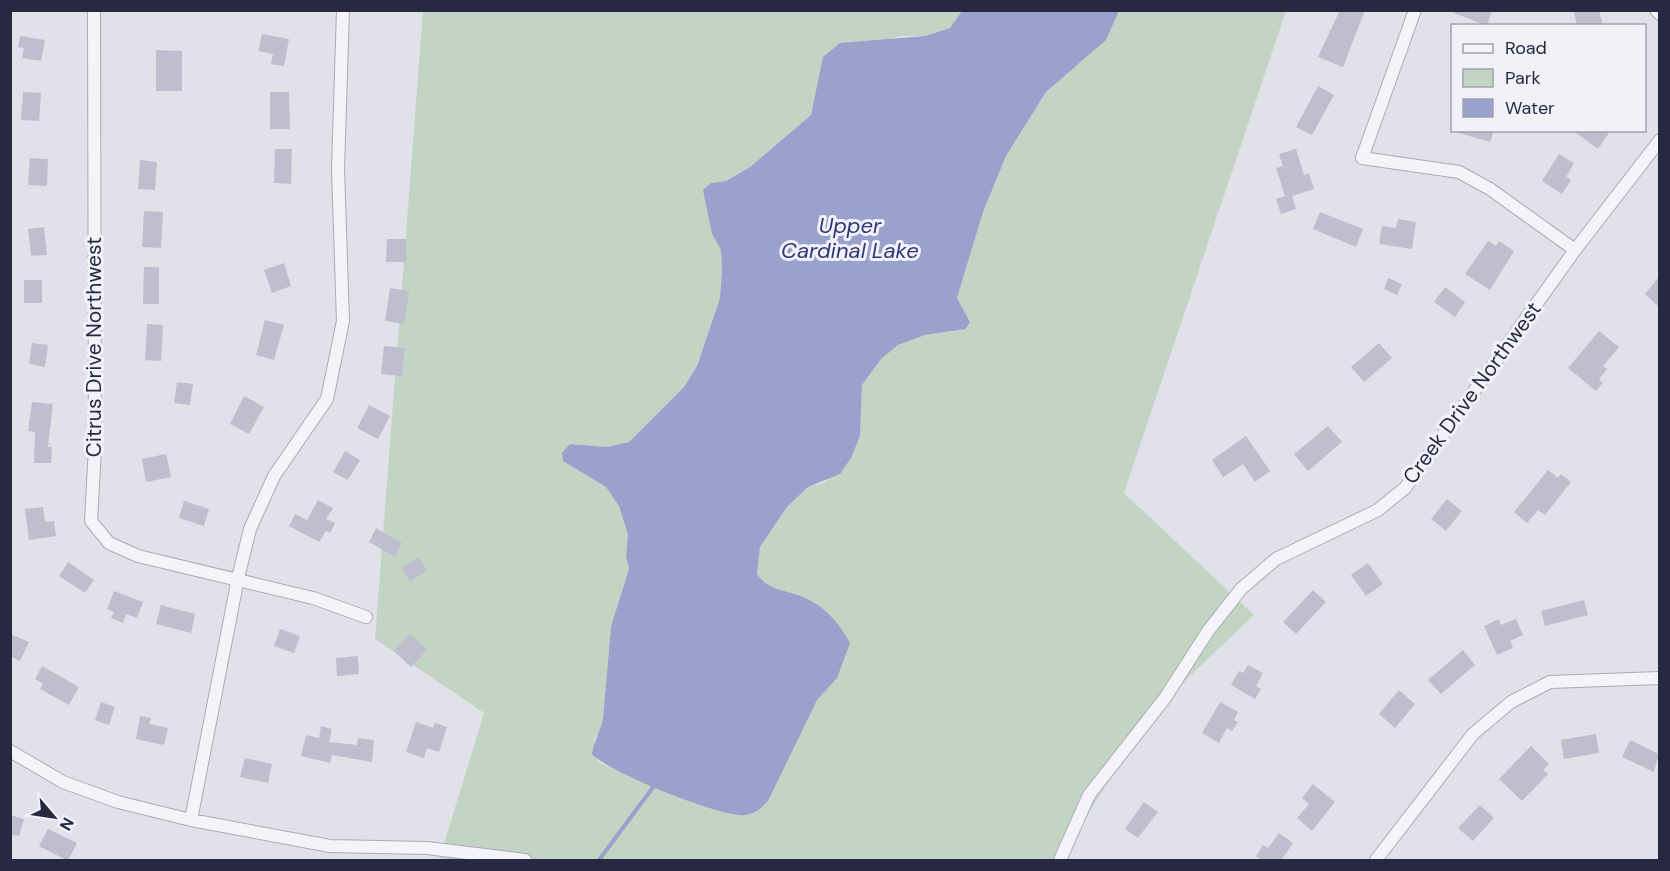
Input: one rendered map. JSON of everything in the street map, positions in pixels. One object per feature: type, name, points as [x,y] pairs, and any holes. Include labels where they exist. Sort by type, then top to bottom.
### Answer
[{"type":"street","name":"Citrus Drive Northwest","points":[[94,10],[95,447],[91,520],[109,543],[138,556],[238,578],[314,598],[366,617]]},
{"type":"street","points":[[191,820],[238,578],[250,529],[274,476],[327,399],[343,321],[338,169],[343,10]]},
{"type":"street","points":[[1415,10],[1362,158],[1459,172],[1490,189],[1575,250]]},
{"type":"street","points":[[1656,10],[1659,14]]},
{"type":"street","name":"Creek Drive Northwest","points":[[1060,861],[1089,795],[1166,698],[1208,631],[1241,589],[1276,559],[1378,510],[1404,488],[1575,250],[1659,140]]},
{"type":"street","points":[[1376,861],[1473,734],[1511,702],[1550,682],[1659,678]]},
{"type":"street","points":[[10,751],[63,782],[118,802],[191,820],[330,846],[427,848],[525,861]]},
{"type":"green space","points":[[423,11],[962,11],[950,28],[925,36],[900,36],[824,57],[811,115],[750,167],[726,181],[711,183],[704,190],[712,234],[721,250],[722,271],[720,298],[697,366],[684,387],[629,442],[607,447],[570,444],[563,461],[606,487],[619,506],[628,536],[626,556],[629,569],[611,626],[603,719],[600,731],[594,740],[598,762],[674,795],[806,720],[817,700],[837,678],[799,595],[770,586],[757,574],[760,547],[787,507],[808,487],[826,482],[860,436],[862,385],[881,359],[898,345],[925,335],[967,329],[970,322],[957,298],[983,212],[1006,156],[1046,92],[1106,40],[1119,11],[1286,11],[1124,493],[1254,615],[1150,714],[1070,843],[1063,860],[439,860],[484,713],[375,639]]},
{"type":"water","name":"Upper Cardinal Lake","points":[[962,11],[1119,11],[1106,40],[1046,92],[1006,156],[983,212],[957,298],[970,322],[966,329],[925,335],[898,345],[881,359],[862,385],[860,436],[851,458],[840,474],[808,487],[787,507],[760,547],[757,574],[761,579],[770,586],[798,595],[822,608],[840,627],[850,643],[837,678],[817,700],[768,801],[761,808],[745,815],[732,814],[691,802],[619,772],[592,754],[603,719],[611,626],[629,569],[626,556],[628,535],[619,506],[606,487],[563,461],[562,453],[570,444],[607,447],[629,442],[684,387],[697,366],[720,298],[721,250],[712,234],[703,190],[711,183],[726,181],[750,167],[811,115],[823,57],[840,43],[925,36],[950,28]]},
{"type":"building","points":[[1340,10],[1365,10],[1343,67],[1318,57]]},
{"type":"building","points":[[1447,10],[1492,10],[1488,24],[1482,24]]},
{"type":"building","points":[[1599,10],[1602,24],[1577,24],[1574,12]]},
{"type":"building","points":[[262,34],[289,39],[284,66],[271,64],[273,54],[258,51]]},
{"type":"building","points":[[20,36],[45,40],[41,61],[22,58],[24,48],[18,47]]},
{"type":"building","points":[[156,50],[182,51],[182,91],[156,91]]},
{"type":"building","points":[[1318,86],[1334,95],[1312,135],[1296,127]]},
{"type":"building","points":[[23,92],[41,93],[39,121],[21,120]]},
{"type":"building","points":[[270,92],[289,92],[290,129],[270,129]]},
{"type":"building","points":[[1459,132],[1493,132],[1490,142]]},
{"type":"building","points":[[1575,132],[1610,132],[1598,149]]},
{"type":"building","points":[[275,149],[292,149],[291,184],[274,183]]},
{"type":"building","points":[[1296,149],[1304,175],[1309,173],[1314,189],[1292,196],[1296,209],[1281,214],[1276,199],[1285,196],[1276,168],[1283,166],[1279,154]]},
{"type":"building","points":[[1559,154],[1574,163],[1566,177],[1571,180],[1562,194],[1542,181]]},
{"type":"building","points":[[30,158],[48,159],[47,186],[28,185]]},
{"type":"building","points":[[140,160],[157,162],[155,190],[138,189]]},
{"type":"building","points":[[144,211],[163,212],[161,248],[142,247]]},
{"type":"building","points":[[1320,212],[1363,229],[1356,247],[1313,229]]},
{"type":"building","points":[[1398,219],[1416,222],[1412,249],[1379,244],[1382,226],[1396,228]]},
{"type":"building","points":[[44,227],[47,255],[31,256],[28,229]]},
{"type":"building","points":[[387,239],[406,239],[406,262],[386,262]]},
{"type":"building","points":[[1488,241],[1496,246],[1499,241],[1514,251],[1490,290],[1465,274]]},
{"type":"building","points":[[284,263],[291,286],[272,293],[264,270]]},
{"type":"building","points":[[144,267],[159,267],[159,304],[143,304]]},
{"type":"building","points":[[1659,277],[1659,307],[1645,294]]},
{"type":"building","points":[[1388,278],[1402,284],[1397,295],[1384,289]]},
{"type":"building","points":[[24,280],[42,280],[42,303],[24,303]]},
{"type":"building","points":[[1445,287],[1465,302],[1455,317],[1434,302]]},
{"type":"building","points":[[390,288],[409,291],[404,324],[385,321]]},
{"type":"building","points":[[265,320],[284,325],[274,360],[256,355]]},
{"type":"building","points":[[147,324],[163,325],[161,361],[145,360]]},
{"type":"building","points":[[1599,331],[1619,347],[1603,366],[1607,369],[1599,379],[1603,383],[1596,391],[1568,368]]},
{"type":"building","points":[[32,343],[48,345],[45,367],[29,364]]},
{"type":"building","points":[[1379,343],[1392,358],[1364,382],[1351,367]]},
{"type":"building","points":[[384,346],[405,348],[402,376],[381,374]]},
{"type":"building","points":[[177,382],[193,384],[190,405],[174,403]]},
{"type":"building","points":[[244,396],[264,407],[249,434],[230,424]]},
{"type":"building","points":[[32,402],[53,404],[48,447],[52,447],[51,463],[34,463],[35,432],[28,431]]},
{"type":"building","points":[[369,405],[390,416],[378,439],[357,428]]},
{"type":"building","points":[[1328,426],[1342,442],[1308,471],[1294,454]]},
{"type":"building","points":[[1246,436],[1270,471],[1255,482],[1243,464],[1223,477],[1212,460]]},
{"type":"building","points":[[345,451],[360,460],[348,480],[333,472]]},
{"type":"building","points":[[166,454],[171,477],[146,482],[142,459]]},
{"type":"building","points":[[1548,470],[1558,478],[1561,474],[1571,482],[1545,515],[1538,510],[1527,523],[1514,512]]},
{"type":"building","points":[[1447,499],[1462,511],[1446,531],[1431,519]]},
{"type":"building","points":[[318,500],[333,508],[326,519],[335,523],[330,533],[326,531],[319,542],[289,526],[295,514],[307,520]]},
{"type":"building","points":[[184,501],[209,509],[204,526],[179,518]]},
{"type":"building","points":[[43,507],[45,522],[54,521],[56,536],[29,540],[25,509]]},
{"type":"building","points":[[376,528],[402,543],[395,557],[369,542]]},
{"type":"building","points":[[419,557],[427,571],[410,581],[402,568]]},
{"type":"building","points":[[68,562],[94,580],[85,593],[59,576]]},
{"type":"building","points":[[1368,563],[1383,584],[1366,596],[1351,575]]},
{"type":"building","points":[[1313,590],[1326,602],[1296,634],[1283,622]]},
{"type":"building","points":[[114,591],[143,602],[137,618],[126,614],[123,623],[111,618],[114,612],[107,609]]},
{"type":"building","points":[[1584,600],[1588,615],[1545,626],[1541,611]]},
{"type":"building","points":[[161,605],[195,614],[191,633],[156,624]]},
{"type":"building","points":[[1499,619],[1501,625],[1516,619],[1523,635],[1510,641],[1513,648],[1497,655],[1484,626]]},
{"type":"building","points":[[280,629],[300,636],[294,653],[274,646]]},
{"type":"building","points":[[10,634],[29,642],[20,661],[10,656]]},
{"type":"building","points":[[410,634],[427,650],[411,667],[394,651]]},
{"type":"building","points":[[1463,650],[1475,665],[1441,694],[1428,680]]},
{"type":"building","points":[[358,656],[359,674],[337,676],[336,658]]},
{"type":"building","points":[[1248,665],[1263,673],[1256,686],[1261,689],[1255,699],[1231,685],[1239,671],[1243,673]]},
{"type":"building","points":[[42,666],[79,687],[69,705],[40,689],[43,684],[35,679]]},
{"type":"building","points":[[1399,690],[1415,704],[1395,728],[1379,714]]},
{"type":"building","points":[[101,702],[115,707],[109,725],[95,720]]},
{"type":"building","points":[[1220,702],[1238,712],[1234,720],[1238,722],[1232,731],[1227,728],[1219,743],[1202,733]]},
{"type":"building","points":[[140,716],[151,718],[149,724],[168,728],[164,745],[136,739]]},
{"type":"building","points":[[416,722],[433,728],[435,723],[447,727],[439,752],[427,748],[424,758],[406,752]]},
{"type":"building","points":[[321,726],[332,729],[329,742],[357,745],[358,738],[374,740],[372,762],[332,755],[330,763],[301,756],[306,735],[319,738]]},
{"type":"building","points":[[1596,734],[1599,753],[1564,759],[1561,740]]},
{"type":"building","points":[[1630,740],[1659,754],[1654,772],[1622,757]]},
{"type":"building","points":[[1531,746],[1549,764],[1543,770],[1548,774],[1522,801],[1499,779]]},
{"type":"building","points":[[245,758],[272,764],[268,783],[240,777]]},
{"type":"building","points":[[1313,784],[1335,802],[1312,831],[1297,818],[1309,804],[1302,798]]},
{"type":"building","points":[[1144,802],[1158,812],[1138,838],[1125,829]]},
{"type":"building","points":[[1480,805],[1494,818],[1473,841],[1458,828]]},
{"type":"building","points":[[10,815],[24,819],[19,836],[10,834]]},
{"type":"building","points":[[48,829],[77,843],[68,861],[39,846]]},
{"type":"building","points":[[1279,833],[1293,843],[1281,861],[1262,861],[1256,856],[1263,845],[1268,848]]},
{"type":"waterway","points":[[599,860],[654,786]]}]
